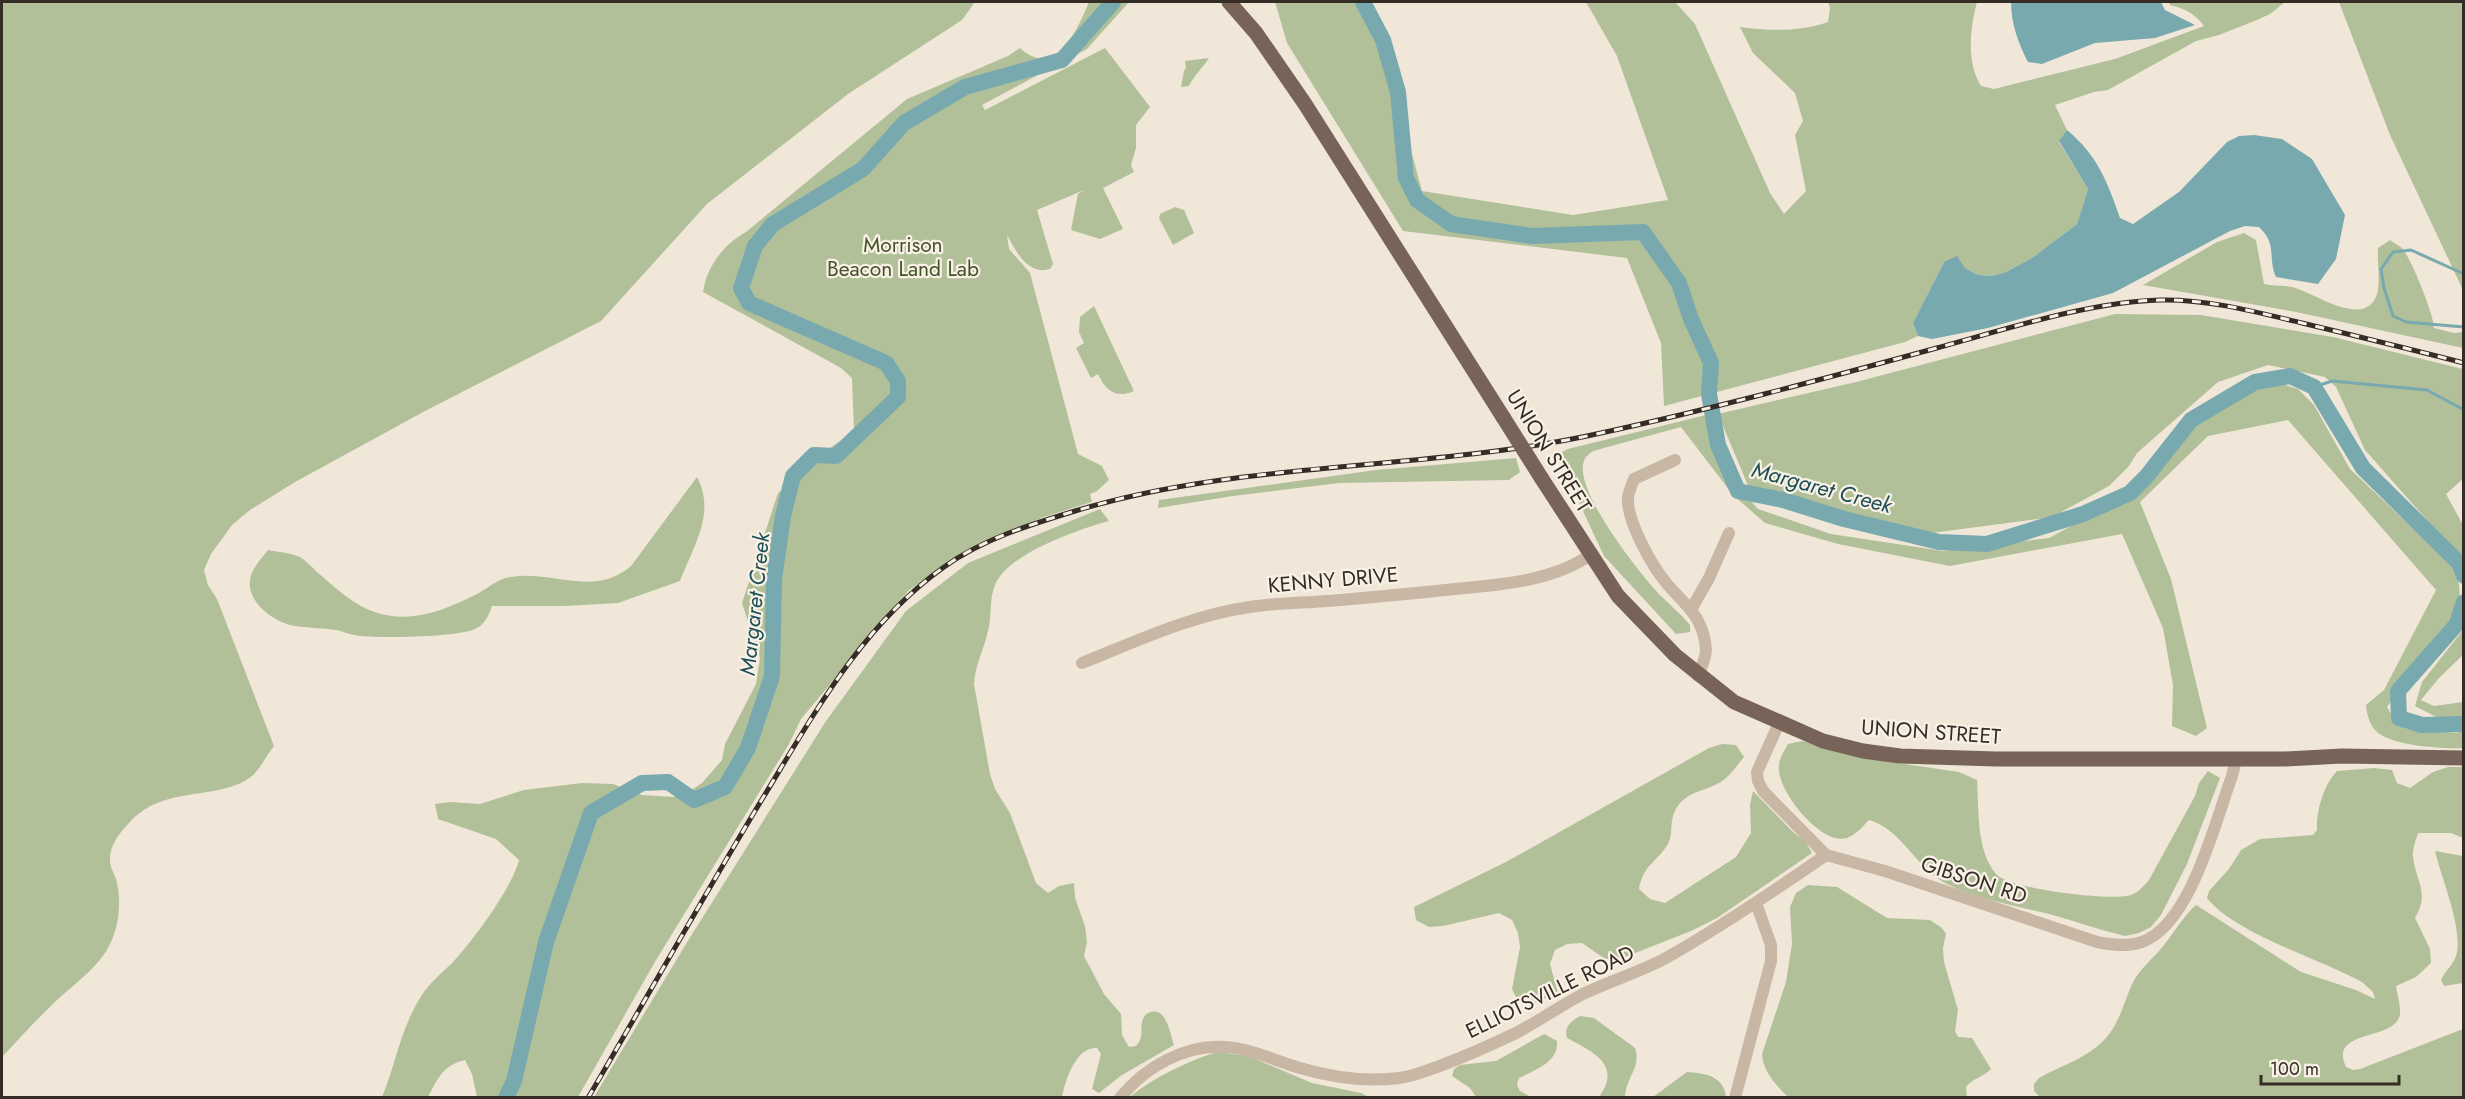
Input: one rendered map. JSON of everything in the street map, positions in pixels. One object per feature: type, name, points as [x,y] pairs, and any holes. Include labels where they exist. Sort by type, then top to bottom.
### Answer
[{"type":"main road","name":"UNION STREET","points":[[1229,2],[1276,62],[1618,596],[1647,628],[1698,676],[1734,702],[1823,741],[1863,751],[1900,756],[2235,760],[2342,756],[2463,758]]},
{"type":"street","points":[[1675,460],[1634,479],[1628,496],[1630,512],[1649,556],[1667,584],[1692,608],[1703,634],[1706,652],[1698,676]]},
{"type":"street","points":[[1692,608],[1709,578],[1729,533]]},
{"type":"street","name":"KENNY DRIVE","points":[[1082,663],[1182,624],[1217,613],[1251,607],[1516,581],[1562,569],[1590,555]]},
{"type":"street","points":[[1779,723],[1757,772],[1758,781],[1763,791],[1826,855]]},
{"type":"street","name":"GIBSON RD","points":[[1826,855],[1867,865],[2109,945],[2134,944],[2150,938],[2171,920],[2183,903],[2232,776],[2235,760]]},
{"type":"street","name":"ELLIOTSVILLE ROAD","points":[[1120,1098],[1146,1072],[1158,1064],[1182,1053],[1213,1047],[1252,1052],[1302,1069],[1346,1078],[1399,1078],[1417,1074],[1454,1061],[1517,1032],[1583,994],[1664,958],[1756,903],[1826,855]]},
{"type":"street","points":[[1735,1098],[1767,986],[1771,961],[1771,945],[1756,903]]},
{"type":"green space","points":[[2,2],[975,2],[962,20],[848,94],[707,204],[601,321],[425,411],[295,482],[250,510],[232,525],[211,554],[204,570],[208,585],[217,599],[274,746],[255,773],[239,784],[159,802],[144,810],[126,826],[116,840],[110,855],[118,886],[119,908],[117,923],[108,947],[96,965],[49,1008],[2,1057]]},
{"type":"green space","name":"Morrison Beacon Land Lab","points":[[1089,2],[1129,2],[1087,49],[982,105],[985,110],[1105,48],[1150,107],[1136,125],[1136,148],[1131,165],[1134,172],[1103,188],[1123,229],[1100,239],[1071,230],[1078,194],[1084,190],[1037,210],[1053,264],[1050,269],[1035,269],[1028,265],[1018,254],[1007,235],[1009,249],[1030,273],[1078,454],[1102,466],[1109,480],[1090,494],[1092,502],[1044,517],[987,541],[909,590],[801,719],[789,744],[656,960],[578,1097],[477,1097],[472,1074],[465,1060],[446,1069],[438,1078],[428,1097],[382,1097],[413,1010],[432,983],[482,927],[509,885],[519,860],[496,839],[438,819],[435,804],[450,802],[480,804],[524,790],[582,783],[613,784],[642,795],[674,797],[702,783],[722,760],[725,744],[756,684],[760,658],[742,603],[778,493],[788,486],[790,474],[854,432],[852,378],[841,368],[703,292],[708,273],[717,257],[730,243],[907,99],[1008,56],[1020,48],[1033,56],[1044,58],[1054,55],[1071,38]]},
{"type":"green space","points":[[1275,2],[1371,2],[1422,191],[1573,215],[1668,200],[1617,56],[1586,2],[1675,2],[1695,24],[1770,193],[1784,214],[1806,191],[1795,135],[1803,121],[1795,93],[1753,53],[1740,27],[1784,30],[1807,28],[1828,22],[1830,8],[1828,2],[1977,2],[1971,34],[1971,56],[1976,77],[1981,86],[1994,89],[2115,59],[2204,26],[2194,15],[2170,5],[2169,2],[2285,2],[2270,14],[2257,20],[2219,35],[2196,41],[2108,90],[2094,92],[2055,105],[2067,130],[2059,142],[2088,189],[2077,224],[2032,258],[2006,272],[1992,276],[1978,275],[1965,268],[1944,262],[1913,323],[1918,336],[1905,342],[1664,406],[1661,343],[1627,258],[1403,231],[1287,43]]},
{"type":"green space","points":[[2339,2],[2463,2],[2463,290],[2390,135]]},
{"type":"green space","points":[[1209,58],[1189,86],[1181,87],[1186,68],[1185,61]]},
{"type":"green space","points":[[1175,207],[1184,210],[1194,233],[1173,245],[1159,218],[1160,214]]},
{"type":"green space","points":[[2244,233],[2256,240],[2264,284],[2292,287],[2353,309],[2364,308],[2373,302],[2379,285],[2378,248],[2390,240],[2402,248],[2411,263],[2434,328],[2454,333],[2463,332],[2463,348],[2296,312],[2143,285],[2217,242]]},
{"type":"green space","points":[[1094,306],[1134,391],[1117,394],[1104,385],[1098,374],[1091,378],[1076,348],[1084,343],[1079,332],[1080,317]]},
{"type":"green space","points":[[2115,314],[2201,315],[2333,337],[2463,369],[2463,479],[2446,494],[2463,525],[2463,561],[2365,450],[2336,387],[2325,377],[2268,365],[2218,382],[2137,453],[2129,466],[2109,486],[2052,517],[1924,534],[1752,495],[1718,414],[1856,382]]},
{"type":"green space","points":[[2285,385],[2298,389],[2314,405],[2350,469],[2454,567],[2460,594],[2453,615],[2427,656],[2387,707],[2394,719],[2406,729],[2456,733],[2463,731],[2463,748],[2430,747],[2393,740],[2376,731],[2372,725],[2366,705],[2384,690],[2436,590],[2288,420],[2208,436],[2140,502],[2171,579],[2207,728],[2196,736],[2172,726],[2173,685],[2163,628],[2122,534],[1950,566],[1838,544],[1765,523],[1733,495],[1681,427],[1593,451],[1584,461],[1583,474],[1588,491],[1624,551],[1660,595],[1690,625],[1690,632],[1676,634],[1604,556],[1568,479],[1561,458],[1562,452],[1568,449],[1706,415],[1725,452],[1735,482],[1758,509],[1831,534],[1943,551],[2049,538],[2132,493],[2183,431],[2242,394],[2270,386]]},
{"type":"green space","points":[[1516,458],[1520,472],[1509,480],[1339,483],[1158,508],[1159,500],[1376,470]]},
{"type":"green space","points":[[697,477],[702,490],[704,516],[697,542],[680,581],[618,603],[492,606],[486,620],[473,630],[432,636],[379,637],[283,623],[269,615],[257,603],[250,589],[252,572],[268,550],[300,557],[353,601],[369,610],[391,616],[417,616],[430,613],[455,604],[511,577],[527,576],[588,582],[603,580],[631,566]]},
{"type":"green space","points":[[1100,509],[1109,521],[1045,544],[1028,553],[1002,574],[993,590],[989,625],[974,684],[990,774],[995,789],[1010,813],[1036,883],[1048,893],[1059,886],[1074,883],[1075,898],[1085,926],[1087,942],[1084,956],[1104,994],[1121,1014],[1122,1035],[1129,1047],[1136,1046],[1139,1042],[1143,1019],[1151,1012],[1161,1014],[1164,1018],[1174,1045],[1122,1075],[1099,1093],[1092,1089],[1101,1054],[1097,1048],[1090,1049],[1077,1058],[1062,1097],[594,1097],[689,939],[826,721],[906,611],[968,563]]},
{"type":"green space","points":[[2463,630],[2463,655],[2439,678],[2421,700],[2434,706],[2463,702],[2463,719],[2438,718],[2415,706],[2422,682]]},
{"type":"green space","points":[[1802,741],[1878,760],[1959,772],[1977,780],[1982,841],[1985,853],[1996,874],[2004,879],[2038,889],[2080,895],[2116,897],[2134,894],[2140,890],[2149,880],[2195,796],[2199,783],[2208,771],[2220,778],[2187,864],[2161,915],[2151,927],[2125,936],[1984,898],[1947,884],[1926,869],[1891,832],[1869,820],[1856,833],[1847,838],[1837,838],[1826,834],[1804,816],[1794,804],[1781,780],[1780,760],[1788,744]]},
{"type":"green space","points":[[1722,744],[1736,745],[1744,757],[1723,781],[1690,795],[1677,807],[1672,819],[1670,840],[1647,869],[1639,889],[1650,899],[1665,903],[1736,857],[1751,833],[1750,805],[1753,791],[1793,832],[1805,841],[1812,853],[1717,918],[1691,931],[1620,959],[1605,959],[1582,943],[1567,944],[1555,950],[1550,964],[1558,993],[1532,1004],[1518,1001],[1512,989],[1520,947],[1518,933],[1512,920],[1499,913],[1429,927],[1416,920],[1414,907],[1506,862],[1709,748]]},
{"type":"green space","points":[[2448,767],[2463,767],[2463,838],[2451,833],[2418,833],[2413,851],[2422,894],[2415,918],[2430,949],[2431,963],[2416,977],[2396,986],[2400,1014],[2396,1023],[2387,1029],[2354,1040],[2346,1046],[2343,1055],[2346,1067],[2353,1070],[2360,1069],[2463,1029],[2463,1097],[2041,1098],[2034,1091],[2034,1084],[2039,1078],[2083,1056],[2106,1038],[2118,1019],[2135,978],[2196,905],[2301,972],[2356,990],[2375,999],[2373,992],[2362,982],[2237,923],[2207,898],[2209,891],[2229,869],[2241,850],[2260,839],[2313,835],[2317,830],[2319,806],[2325,790],[2337,771],[2374,768],[2392,770],[2397,783],[2410,788],[2433,772]]},
{"type":"green space","points":[[2435,851],[2463,856],[2463,983],[2444,986],[2441,980],[2456,956],[2458,945],[2451,904]]},
{"type":"green space","points":[[1808,885],[1837,887],[1887,918],[1930,920],[1942,928],[1946,934],[1943,948],[1944,962],[1958,1010],[1955,1031],[1958,1037],[1972,1038],[1991,1069],[1966,1087],[1967,1097],[1788,1097],[1771,1078],[1762,1054],[1786,982],[1792,944],[1790,907],[1796,893]]},
{"type":"green space","points":[[1580,1016],[1594,1018],[1635,1048],[1637,1055],[1635,1067],[1625,1097],[1599,1097],[1606,1086],[1608,1076],[1606,1067],[1586,1048],[1567,1038],[1566,1031],[1569,1025]]},
{"type":"green space","points":[[1544,1034],[1557,1041],[1554,1055],[1539,1068],[1519,1078],[1517,1085],[1520,1091],[1531,1097],[1476,1097],[1470,1088],[1452,1076],[1454,1069],[1460,1065],[1496,1061]]},
{"type":"green space","points":[[1217,1052],[1248,1056],[1312,1083],[1361,1093],[1369,1097],[1128,1098],[1171,1071]]},
{"type":"green space","points":[[1687,1072],[1700,1073],[1718,1080],[1722,1084],[1726,1097],[1653,1097]]},
{"type":"water","points":[[2011,2],[2161,2],[2165,10],[2195,25],[2155,38],[2095,43],[2042,64],[2028,62],[2024,55],[2014,25]]},
{"type":"water","points":[[2067,130],[2094,160],[2111,192],[2120,218],[2133,224],[2179,192],[2227,142],[2239,136],[2254,135],[2282,139],[2312,159],[2345,215],[2336,259],[2318,284],[2276,277],[2270,245],[2265,233],[2259,227],[2245,226],[2230,231],[2113,293],[1988,328],[1932,339],[1918,336],[1913,323],[1944,262],[1957,256],[1965,268],[1978,275],[1992,276],[2006,272],[2032,258],[2077,224],[2088,189],[2059,141]]},
{"type":"waterway","name":"Margaret Creek","points":[[506,1098],[514,1081],[546,942],[591,813],[642,783],[668,782],[694,800],[725,787],[748,748],[772,676],[774,579],[783,516],[793,476],[814,455],[836,456],[898,397],[898,381],[886,363],[749,303],[741,288],[755,246],[773,224],[863,169],[904,123],[965,87],[1062,60],[1113,2]]},
{"type":"waterway","name":"Margaret Creek","points":[[1363,2],[1383,40],[1398,92],[1406,178],[1417,200],[1451,224],[1532,236],[1643,232],[1679,283],[1691,319],[1711,363],[1709,394],[1718,445],[1738,491],[1783,500],[1844,519],[1939,542],[1987,544],[2083,514],[2130,493],[2146,477],[2191,420],[2255,382],[2290,376],[2314,387],[2363,468],[2459,563],[2464,576]]},
{"type":"waterway","points":[[2464,274],[2411,250],[2393,252],[2381,269],[2393,316],[2406,322],[2464,327]]},
{"type":"waterway","points":[[2314,387],[2332,381],[2427,390],[2464,410]]},
{"type":"waterway","name":"Margaret Creek","points":[[2464,602],[2457,624],[2398,691],[2399,718],[2422,725],[2464,724]]},
{"type":"railway","points":[[588,1098],[739,838],[840,675],[887,617],[914,591],[959,557],[1007,534],[1075,511],[1140,494],[1205,482],[1469,454],[1601,433],[1767,393],[2046,318],[2132,302],[2178,300],[2232,307],[2464,363]]}]
